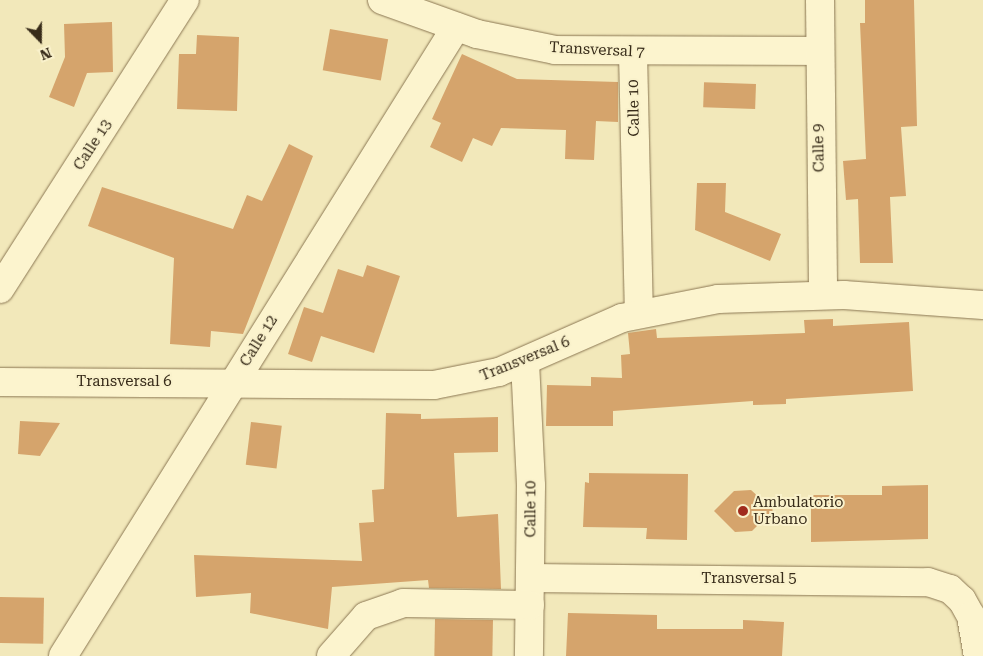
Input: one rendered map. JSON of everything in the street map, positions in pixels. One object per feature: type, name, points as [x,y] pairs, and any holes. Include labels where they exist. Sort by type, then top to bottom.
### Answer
[{"type":"street","name":"Calle 13","points":[[0,289],[185,0]]},
{"type":"street","name":"Transversal 7","points":[[382,0],[456,27],[555,50],[633,53],[819,51]]},
{"type":"street","name":"Calle 9","points":[[820,0],[819,51],[823,295]]},
{"type":"street","name":"Calle 12","points":[[63,656],[456,27]]},
{"type":"street","name":"Calle 10","points":[[633,53],[639,314]]},
{"type":"street","name":"Transversal 6","points":[[0,382],[434,385],[469,380],[525,362],[639,314],[718,298],[823,295],[983,305]]},
{"type":"street","name":"Calle 10","points":[[525,362],[530,578],[529,656]]},
{"type":"street","name":"Transversal 5","points":[[530,578],[906,580],[950,589],[962,600],[972,616],[978,656]]},
{"type":"street","points":[[331,656],[366,616],[403,603],[530,604]]},
{"type":"building","points":[[865,0],[914,0],[917,126],[901,127],[906,196],[890,197],[893,263],[860,263],[858,199],[846,200],[843,161],[866,159],[860,23],[865,23]]},
{"type":"building","points":[[112,22],[113,72],[87,73],[74,107],[49,97],[65,57],[64,24]]},
{"type":"building","points":[[330,29],[388,39],[381,81],[323,70]]},
{"type":"building","points":[[197,35],[239,37],[237,111],[177,109],[179,54],[196,54]]},
{"type":"building","points":[[462,54],[517,79],[618,82],[618,122],[596,121],[594,160],[565,159],[566,130],[501,128],[492,146],[473,138],[462,162],[430,147],[441,123],[432,119]]},
{"type":"building","points":[[704,82],[756,84],[755,109],[703,107]]},
{"type":"building","points":[[289,144],[313,156],[243,334],[211,331],[210,347],[170,344],[174,258],[88,226],[102,187],[233,229],[247,195],[262,201]]},
{"type":"building","points":[[697,183],[726,183],[725,212],[781,234],[770,261],[695,230]]},
{"type":"building","points":[[367,265],[400,276],[374,353],[321,336],[312,362],[288,354],[304,307],[323,313],[338,269],[363,277]]},
{"type":"building","points":[[833,319],[833,326],[909,322],[913,391],[786,399],[786,404],[753,405],[753,401],[613,411],[613,426],[546,426],[547,385],[591,386],[591,377],[622,378],[621,355],[630,354],[628,333],[656,329],[657,338],[805,333],[804,320]]},
{"type":"building","points":[[386,413],[421,414],[421,419],[498,417],[498,452],[454,453],[457,517],[498,514],[501,589],[429,588],[428,580],[332,587],[328,629],[250,613],[251,593],[196,597],[194,555],[362,561],[359,523],[374,522],[372,490],[384,489]]},
{"type":"building","points":[[20,421],[60,423],[40,456],[18,454]]},
{"type":"building","points":[[251,422],[282,426],[277,468],[246,465]]},
{"type":"building","points":[[589,473],[688,474],[687,540],[646,539],[647,528],[583,527],[585,482],[589,483]]},
{"type":"building","points":[[928,485],[928,539],[811,542],[811,495],[882,495],[882,486]]},
{"type":"building","name":"Ambulatorio Urbano","points":[[751,490],[773,510],[752,531],[735,532],[714,511],[734,491]]},
{"type":"building","points":[[0,597],[44,598],[43,644],[0,643]]},
{"type":"building","points":[[568,613],[657,615],[657,629],[743,629],[743,620],[784,622],[782,656],[566,656]]},
{"type":"building","points":[[435,619],[493,620],[492,656],[434,656]]},
{"type":"place","name":"Ambulatorio Urbano","points":[[743,511]]}]
